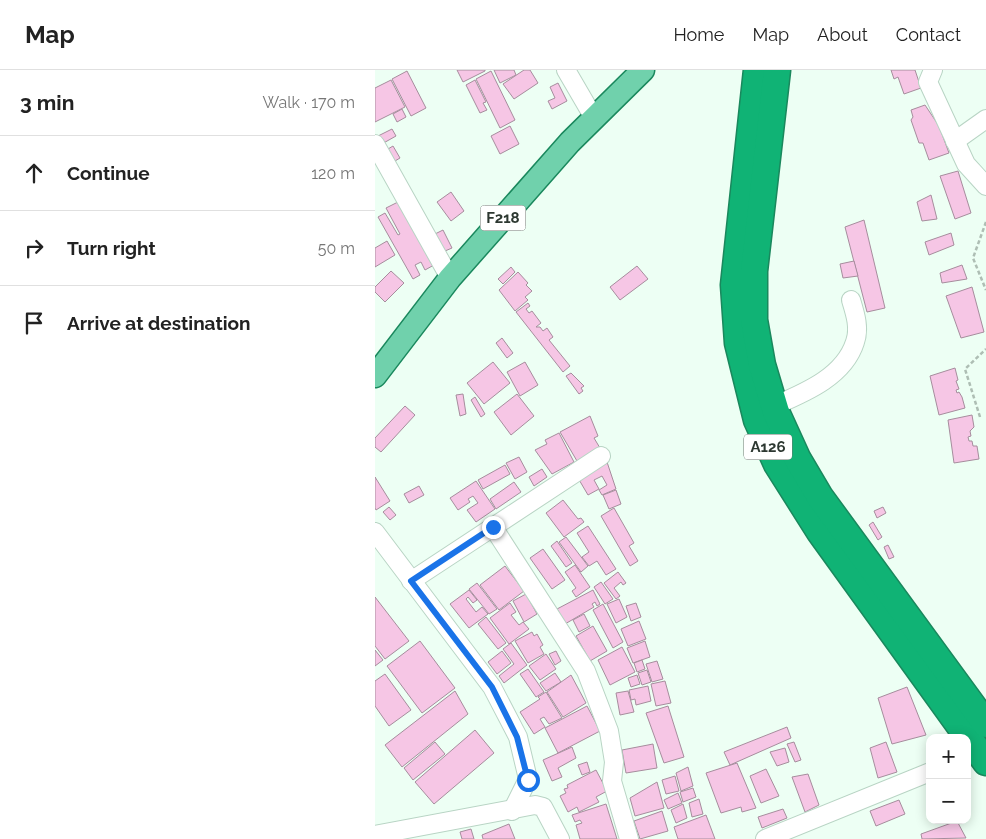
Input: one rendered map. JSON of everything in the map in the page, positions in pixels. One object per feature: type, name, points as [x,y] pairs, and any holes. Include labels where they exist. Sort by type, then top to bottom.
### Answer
[{"type":"highway","name":"A126","points":[[757,70],[734,285],[738,343],[757,420],[777,464],[820,532],[977,757]]},
{"type":"highway","name":"A126","points":[[777,70],[753,297],[757,342],[774,406],[797,458],[820,497],[986,724]]},
{"type":"main road","name":"F218","points":[[375,376],[450,278],[570,142],[643,70]]},
{"type":"street","points":[[566,70],[594,118]]},
{"type":"street","points":[[930,76],[966,164],[986,186]]},
{"type":"street","points":[[955,141],[986,119]]},
{"type":"street","points":[[375,144],[450,278]]},
{"type":"street","points":[[774,406],[803,394],[827,379],[848,356],[856,341],[857,320],[851,300]]},
{"type":"street","points":[[411,581],[601,456]]},
{"type":"street","points":[[493,527],[585,671],[609,732],[614,762],[612,781],[629,839]]},
{"type":"street","points":[[375,532],[492,687],[517,737],[528,780],[512,811]]},
{"type":"street","points":[[765,839],[926,774]]},
{"type":"street","points":[[375,835],[535,806],[543,807],[560,839]]},
{"type":"path","points":[[986,222],[973,258],[986,290]]},
{"type":"path","points":[[979,417],[965,369],[986,349]]},
{"type":"building","points":[[457,70],[485,70],[485,71],[463,82]]},
{"type":"building","points":[[494,70],[514,70],[516,75],[500,83]]},
{"type":"building","points":[[524,70],[530,70],[538,83],[514,99],[503,84]]},
{"type":"building","points":[[891,70],[915,70],[921,88],[904,94],[898,77],[894,79]]},
{"type":"building","points":[[407,71],[426,108],[411,116],[392,79]]},
{"type":"building","points":[[491,71],[515,120],[500,128],[476,79]]},
{"type":"building","points":[[391,80],[405,107],[375,122],[375,88]]},
{"type":"building","points":[[475,80],[486,102],[483,103],[487,110],[480,113],[466,85]]},
{"type":"building","points":[[558,83],[567,101],[552,109],[548,101],[555,98],[550,87]]},
{"type":"building","points":[[925,105],[939,126],[949,153],[929,160],[923,143],[919,143],[911,120],[913,117],[911,110]]},
{"type":"building","points":[[402,109],[406,117],[397,122],[393,114]]},
{"type":"building","points":[[510,126],[519,144],[500,154],[491,136]]},
{"type":"building","points":[[392,129],[396,136],[380,145],[376,137]]},
{"type":"building","points":[[393,146],[400,158],[390,164],[383,152]]},
{"type":"building","points":[[958,171],[971,213],[955,219],[940,176]]},
{"type":"building","points":[[451,192],[464,211],[451,221],[437,202]]},
{"type":"building","points":[[931,195],[937,219],[922,221],[917,202]]},
{"type":"building","points":[[398,202],[434,265],[425,270],[421,262],[415,265],[420,275],[413,279],[378,217],[385,213],[398,235],[400,234],[386,208]]},
{"type":"building","points":[[864,220],[885,308],[867,312],[845,227]]},
{"type":"building","points":[[443,230],[452,248],[438,254],[429,237]]},
{"type":"building","points":[[951,233],[954,245],[929,255],[925,242]]},
{"type":"building","points":[[387,241],[395,255],[375,267],[375,248]]},
{"type":"building","points":[[854,261],[858,276],[843,278],[840,264]]},
{"type":"building","points":[[962,265],[967,279],[942,283],[940,273]]},
{"type":"building","points":[[637,266],[648,279],[620,300],[610,287]]},
{"type":"building","points":[[511,267],[515,272],[503,284],[498,279]]},
{"type":"building","points":[[391,271],[404,283],[385,302],[375,292],[375,287]]},
{"type":"building","points":[[518,272],[528,283],[526,285],[532,291],[525,297],[528,300],[515,311],[499,290]]},
{"type":"building","points":[[972,287],[984,332],[961,338],[946,296]]},
{"type":"building","points":[[528,303],[530,306],[526,309],[529,313],[532,311],[541,323],[536,327],[540,327],[543,331],[547,328],[553,337],[549,340],[570,366],[563,372],[516,312]]},
{"type":"building","points":[[502,338],[513,353],[507,358],[496,343]]},
{"type":"building","points":[[493,362],[510,383],[484,404],[467,383]]},
{"type":"building","points":[[525,362],[538,385],[520,396],[507,372]]},
{"type":"building","points":[[955,368],[959,389],[956,390],[962,397],[965,408],[939,415],[930,376]]},
{"type":"building","points":[[571,373],[584,386],[581,388],[583,391],[579,394],[566,376]]},
{"type":"building","points":[[463,394],[466,414],[460,416],[456,395]]},
{"type":"building","points":[[517,394],[534,416],[511,435],[494,412]]},
{"type":"building","points":[[475,397],[485,414],[481,417],[471,400]]},
{"type":"building","points":[[405,406],[415,415],[381,452],[375,447],[375,438]]},
{"type":"building","points":[[972,415],[974,427],[970,431],[971,436],[968,437],[969,441],[972,441],[973,446],[977,446],[979,459],[954,463],[948,420]]},
{"type":"building","points":[[590,416],[598,436],[594,438],[600,448],[583,464],[580,459],[577,461],[560,432]]},
{"type":"building","points":[[559,433],[574,462],[552,474],[535,450],[547,444],[545,440]]},
{"type":"building","points":[[519,457],[527,472],[515,479],[506,463]]},
{"type":"building","points":[[607,462],[616,489],[602,495],[599,490],[607,485],[602,476],[594,480],[599,489],[588,495],[578,478]]},
{"type":"building","points":[[505,465],[510,474],[483,489],[478,480]]},
{"type":"building","points":[[542,469],[547,477],[534,486],[529,477]]},
{"type":"building","points":[[375,477],[390,501],[376,510],[375,508]]},
{"type":"building","points":[[476,481],[495,509],[476,522],[467,510],[478,503],[473,496],[468,499],[470,502],[458,510],[450,498]]},
{"type":"building","points":[[514,482],[521,492],[496,509],[490,499]]},
{"type":"building","points":[[419,486],[424,495],[409,503],[404,494]]},
{"type":"building","points":[[616,490],[621,504],[609,509],[603,495]]},
{"type":"building","points":[[563,500],[578,519],[581,518],[584,522],[564,537],[546,513]]},
{"type":"building","points":[[389,507],[396,515],[390,520],[383,512]]},
{"type":"building","points":[[883,507],[886,513],[877,518],[874,511]]},
{"type":"building","points":[[614,508],[634,543],[629,546],[638,561],[630,566],[601,516]]},
{"type":"building","points":[[873,522],[882,537],[878,540],[869,525]]},
{"type":"building","points":[[588,526],[616,569],[606,575],[597,561],[589,566],[582,557],[589,552],[577,533]]},
{"type":"building","points":[[566,537],[588,566],[581,572],[559,542]]},
{"type":"building","points":[[557,541],[572,563],[566,567],[551,546]]},
{"type":"building","points":[[888,545],[894,557],[889,559],[884,547]]},
{"type":"building","points":[[543,549],[565,580],[552,589],[530,558]]},
{"type":"building","points":[[575,565],[590,587],[576,597],[572,591],[576,588],[565,572]]},
{"type":"building","points":[[505,566],[524,591],[499,610],[480,585]]},
{"type":"building","points":[[618,572],[626,583],[623,585],[621,582],[614,588],[620,596],[616,599],[604,583]]},
{"type":"building","points":[[601,582],[613,599],[605,604],[594,587]]},
{"type":"building","points":[[477,583],[497,609],[489,614],[469,589]]},
{"type":"building","points":[[469,590],[477,600],[473,603],[468,597],[466,599],[476,612],[482,607],[488,614],[469,628],[450,604]]},
{"type":"building","points":[[593,590],[600,604],[597,606],[595,602],[592,604],[594,607],[565,624],[557,609]]},
{"type":"building","points":[[526,594],[537,614],[524,622],[513,601]]},
{"type":"building","points":[[375,597],[409,641],[385,659],[375,646]]},
{"type":"building","points":[[619,599],[627,617],[616,623],[607,604]]},
{"type":"building","points":[[510,603],[516,612],[511,615],[519,625],[523,622],[529,629],[509,644],[490,618]]},
{"type":"building","points":[[636,603],[641,617],[631,621],[626,606]]},
{"type":"building","points":[[603,604],[623,642],[613,648],[593,610]]},
{"type":"building","points":[[584,614],[590,626],[579,632],[573,620]]},
{"type":"building","points":[[486,617],[506,643],[498,649],[478,624]]},
{"type":"building","points":[[639,621],[646,639],[628,646],[621,629]]},
{"type":"building","points":[[593,626],[607,651],[590,661],[576,636]]},
{"type":"building","points":[[532,632],[534,636],[537,634],[543,645],[540,647],[544,654],[528,663],[515,641]]},
{"type":"building","points":[[420,641],[455,688],[422,713],[387,666]]},
{"type":"building","points":[[645,641],[650,657],[633,663],[627,648]]},
{"type":"building","points":[[511,643],[527,665],[504,683],[499,676],[514,664],[503,649]]},
{"type":"building","points":[[622,647],[635,672],[610,685],[598,660]]},
{"type":"building","points":[[375,650],[383,660],[375,666]]},
{"type":"building","points":[[502,651],[511,663],[497,674],[488,662]]},
{"type":"building","points":[[556,651],[561,661],[555,665],[549,654]]},
{"type":"building","points":[[546,654],[556,669],[540,680],[529,666]]},
{"type":"building","points":[[642,660],[645,669],[637,672],[634,663]]},
{"type":"building","points":[[657,661],[663,679],[652,682],[646,664]]},
{"type":"building","points":[[528,669],[544,692],[536,697],[520,674]]},
{"type":"building","points":[[647,670],[651,682],[642,685],[638,673]]},
{"type":"building","points":[[555,673],[561,682],[546,691],[540,683]]},
{"type":"building","points":[[385,674],[411,710],[389,726],[375,706],[375,681]]},
{"type":"building","points":[[571,675],[586,703],[563,717],[547,692]]},
{"type":"building","points":[[637,675],[640,684],[631,687],[628,678]]},
{"type":"building","points":[[665,681],[671,703],[656,706],[651,684]]},
{"type":"building","points":[[648,686],[651,701],[636,705],[635,699],[631,700],[629,690]]},
{"type":"building","points":[[907,687],[926,735],[892,744],[878,698]]},
{"type":"building","points":[[455,691],[468,714],[402,767],[385,745]]},
{"type":"building","points":[[628,691],[634,712],[620,715],[616,693]]},
{"type":"building","points":[[546,692],[562,718],[549,724],[544,717],[540,719],[545,727],[534,734],[520,712],[540,699],[538,697]]},
{"type":"building","points":[[587,706],[600,731],[558,753],[545,728]]},
{"type":"building","points":[[668,706],[684,757],[664,763],[646,713]]},
{"type":"building","points":[[787,727],[791,738],[730,765],[724,752]]},
{"type":"building","points":[[475,730],[494,753],[434,804],[415,782]]},
{"type":"building","points":[[435,742],[445,754],[413,780],[404,768]]},
{"type":"building","points":[[794,742],[801,760],[795,762],[787,744]]},
{"type":"building","points":[[886,742],[897,772],[878,778],[870,748]]},
{"type":"building","points":[[653,744],[657,768],[626,773],[622,750]]},
{"type":"building","points":[[572,747],[576,758],[558,768],[562,777],[552,781],[543,760]]},
{"type":"building","points":[[785,748],[789,762],[777,766],[770,752]]},
{"type":"building","points":[[587,762],[590,772],[582,775],[578,765]]},
{"type":"building","points":[[737,763],[756,808],[742,812],[741,807],[721,813],[706,773]]},
{"type":"building","points":[[688,767],[693,786],[681,791],[676,773]]},
{"type":"building","points":[[766,769],[779,796],[761,803],[750,776]]},
{"type":"building","points":[[596,770],[607,791],[596,797],[599,802],[579,812],[577,807],[568,812],[560,796],[566,793],[564,789],[568,788],[567,785]]},
{"type":"building","points":[[808,774],[819,805],[805,812],[792,777]]},
{"type":"building","points":[[675,776],[679,791],[666,794],[662,780]]},
{"type":"building","points":[[657,782],[664,808],[635,816],[630,798]]},
{"type":"building","points":[[693,788],[696,797],[683,802],[680,792]]},
{"type":"building","points":[[678,793],[682,803],[668,809],[664,800]]},
{"type":"building","points":[[699,799],[703,814],[692,817],[689,803]]},
{"type":"building","points":[[899,800],[905,814],[876,826],[870,811]]},
{"type":"building","points":[[606,804],[617,839],[580,839],[576,825],[582,823],[580,820],[575,822],[572,815]]},
{"type":"building","points":[[683,804],[687,818],[676,823],[671,810]]},
{"type":"building","points":[[783,809],[787,818],[762,828],[758,817]]},
{"type":"building","points":[[662,811],[668,831],[640,839],[634,821]]},
{"type":"building","points":[[706,815],[715,839],[678,839],[674,827]]},
{"type":"building","points":[[509,824],[515,839],[483,839],[482,835]]},
{"type":"building","points":[[949,824],[959,824],[966,838],[922,839],[921,834]]},
{"type":"building","points":[[471,829],[474,839],[462,839],[460,832]]},
{"type":"route","points":[[493,527],[411,581],[492,687],[517,737],[528,780]]}]
